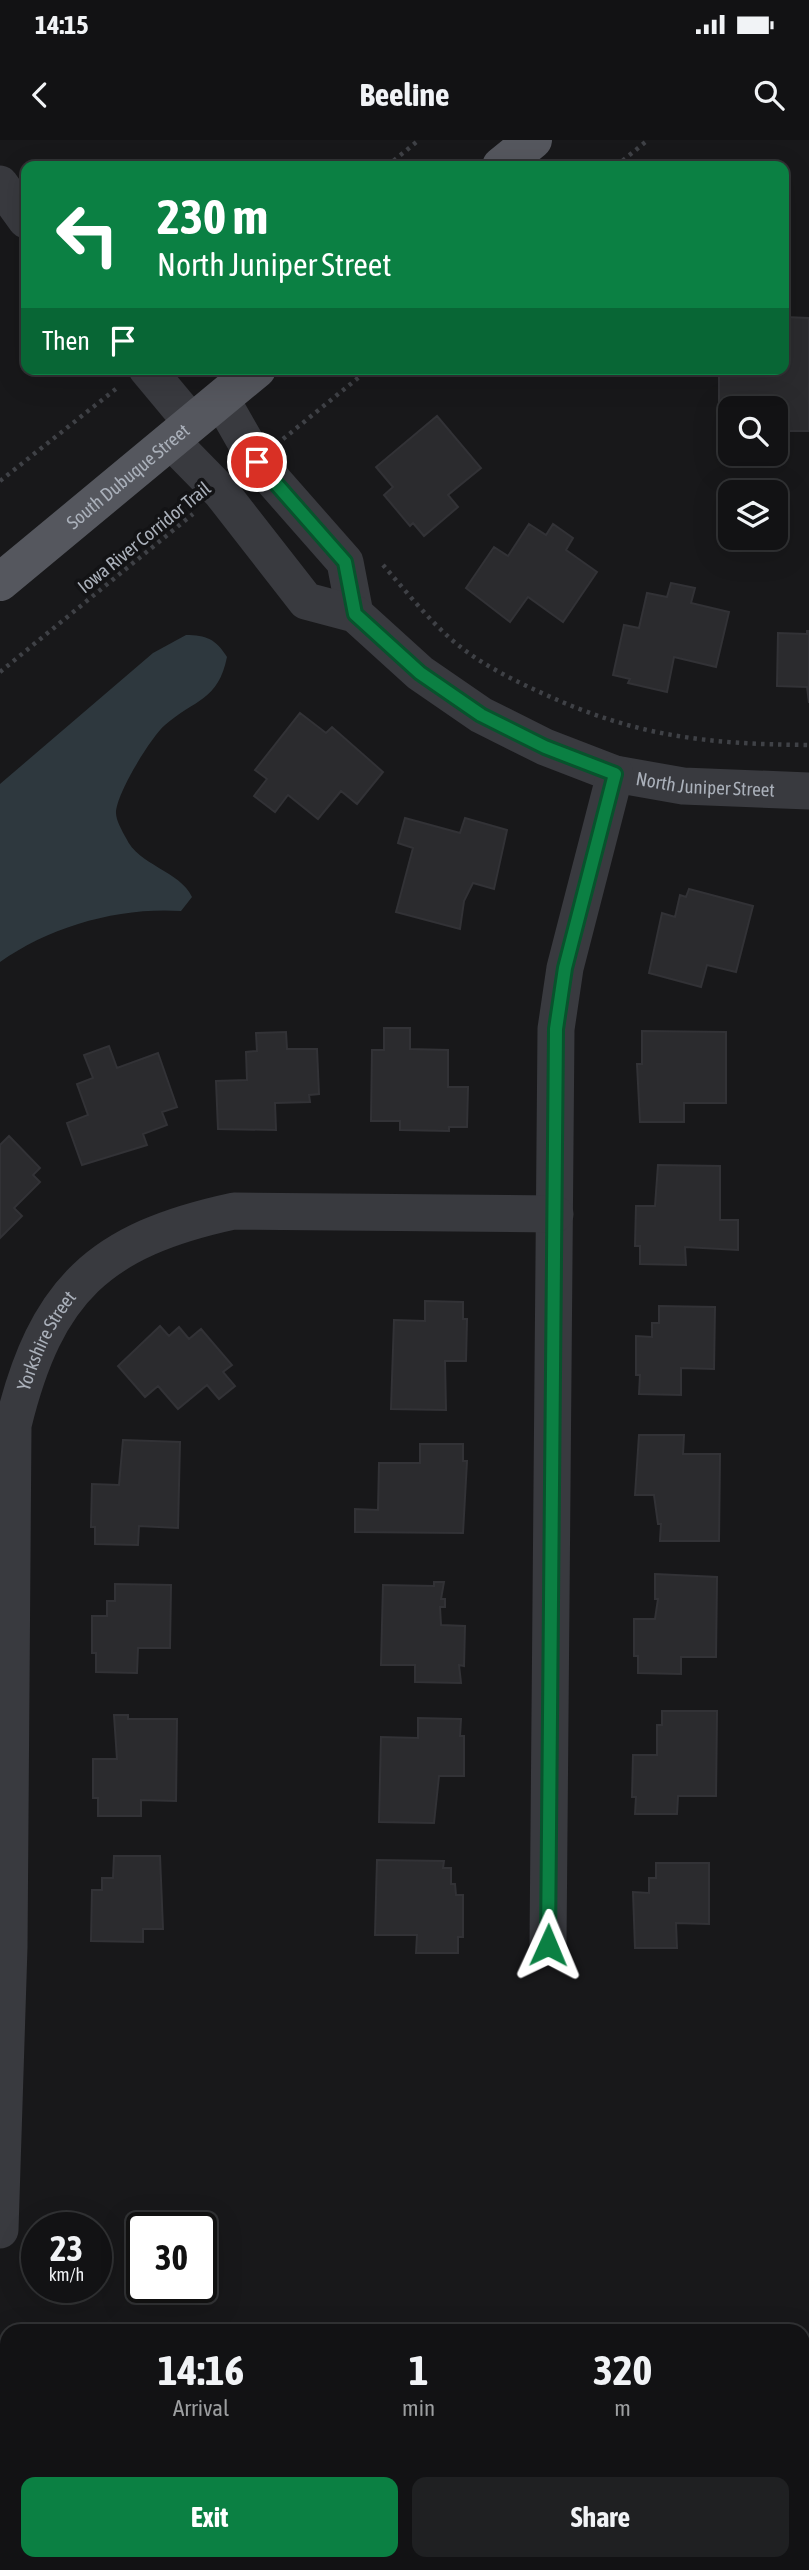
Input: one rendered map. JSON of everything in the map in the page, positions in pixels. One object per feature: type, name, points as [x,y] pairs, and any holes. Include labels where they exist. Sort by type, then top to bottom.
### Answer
[{"type":"main road","points":[[507,161],[533,140]]},
{"type":"main road","name":"South Dubuque Street","points":[[0,582],[250,375]]},
{"type":"street","points":[[0,184],[21,213]]},
{"type":"street","name":"North Juniper Street","points":[[133,378],[182,432],[221,492],[306,601],[355,614],[420,673],[481,715],[545,747],[615,774],[683,786],[809,791]]},
{"type":"street","points":[[221,399],[257,462],[345,562],[355,614]]},
{"type":"street","points":[[548,1945],[556,1029],[565,968],[615,774]]},
{"type":"street","name":"Yorkshire Street","points":[[0,2230],[9,1947],[13,1425],[25,1378],[43,1333],[67,1298],[102,1263],[137,1240],[183,1222],[234,1211],[555,1214]]},
{"type":"path","points":[[393,161],[419,140]]},
{"type":"path","points":[[622,161],[648,140]]},
{"type":"path","points":[[289,451],[280,440],[361,375]]},
{"type":"path","points":[[0,481],[133,378]]},
{"type":"path","name":"Iowa River Corridor Trail","points":[[0,672],[221,492]]},
{"type":"path","points":[[376,556],[414,601],[461,647],[500,674],[586,714],[674,738],[740,745],[809,745]]},
{"type":"shaded area","points":[[186,635],[205,637],[219,646],[227,657],[223,671],[218,683],[204,698],[176,716],[151,741],[128,780],[116,813],[119,825],[132,847],[178,881],[192,897],[181,911],[134,912],[63,929],[20,949],[0,962],[0,784],[153,653]]},
{"type":"building","points":[[789,317],[809,318],[809,431],[788,431],[788,396],[719,396],[719,375],[789,375]]},
{"type":"building","points":[[437,416],[481,468],[448,495],[458,507],[424,536],[413,523],[410,526],[384,495],[393,487],[376,467]]},
{"type":"building","points":[[529,524],[546,535],[553,524],[573,538],[566,550],[597,572],[563,622],[528,597],[510,622],[466,588],[494,547],[508,556]]},
{"type":"building","points":[[671,583],[695,588],[691,603],[729,612],[716,667],[674,657],[667,692],[628,683],[630,679],[613,675],[624,625],[639,628],[647,593],[667,597]]},
{"type":"building","points":[[807,631],[809,703],[807,687],[777,686],[778,633],[807,634]]},
{"type":"building","points":[[300,713],[326,733],[332,727],[383,772],[357,804],[341,791],[318,819],[288,795],[275,812],[254,796],[267,779],[255,770]]},
{"type":"building","points":[[405,818],[460,833],[465,818],[507,830],[494,889],[473,883],[464,901],[460,929],[396,912],[413,848],[398,843]]},
{"type":"building","points":[[689,889],[753,906],[736,972],[707,965],[701,987],[649,973],[662,913],[675,917],[680,895],[686,897]]},
{"type":"building","points":[[384,1028],[410,1028],[410,1049],[448,1050],[448,1087],[468,1087],[467,1127],[449,1127],[449,1131],[400,1130],[400,1121],[371,1121],[372,1050],[384,1050]]},
{"type":"building","points":[[642,1031],[726,1032],[726,1103],[684,1103],[684,1122],[640,1122],[637,1064],[642,1064]]},
{"type":"building","points":[[286,1032],[287,1049],[317,1049],[319,1094],[309,1095],[310,1102],[275,1103],[276,1130],[218,1129],[216,1081],[247,1080],[246,1052],[257,1051],[256,1033]]},
{"type":"building","points":[[109,1046],[117,1068],[158,1053],[177,1107],[162,1112],[167,1125],[143,1134],[147,1145],[82,1165],[67,1123],[88,1115],[77,1084],[93,1078],[84,1055]]},
{"type":"building","points":[[9,1136],[40,1168],[33,1175],[40,1182],[14,1208],[22,1216],[0,1238],[0,1145]]},
{"type":"building","points":[[658,1165],[720,1166],[720,1220],[738,1220],[738,1250],[685,1247],[686,1265],[640,1264],[640,1246],[635,1246],[636,1206],[655,1206]]},
{"type":"building","points":[[425,1301],[463,1302],[463,1319],[467,1319],[466,1361],[445,1361],[446,1410],[391,1409],[394,1320],[425,1321]]},
{"type":"building","points":[[659,1306],[715,1307],[714,1369],[681,1368],[681,1395],[639,1394],[636,1336],[652,1337],[652,1323],[659,1323]]},
{"type":"building","points":[[160,1326],[169,1336],[179,1327],[189,1339],[201,1329],[232,1365],[223,1372],[235,1386],[219,1399],[207,1385],[178,1409],[158,1386],[145,1397],[118,1366]]},
{"type":"building","points":[[639,1435],[684,1435],[683,1454],[720,1454],[719,1541],[660,1541],[661,1524],[658,1524],[654,1495],[635,1495]]},
{"type":"building","points":[[123,1440],[180,1442],[178,1528],[139,1526],[138,1545],[95,1544],[95,1527],[91,1527],[92,1484],[119,1485]]},
{"type":"building","points":[[420,1444],[463,1444],[463,1461],[467,1461],[463,1533],[355,1532],[355,1509],[378,1510],[379,1463],[420,1463]]},
{"type":"building","points":[[655,1574],[717,1577],[716,1657],[681,1657],[681,1674],[638,1673],[638,1656],[634,1656],[634,1619],[655,1619],[658,1599],[655,1599]]},
{"type":"building","points":[[434,1582],[444,1582],[441,1599],[445,1599],[445,1607],[440,1607],[441,1625],[465,1626],[464,1666],[459,1665],[461,1683],[415,1682],[415,1665],[381,1665],[383,1585],[434,1586]]},
{"type":"building","points":[[115,1584],[171,1585],[170,1648],[138,1648],[137,1673],[96,1672],[96,1653],[92,1653],[92,1616],[107,1616],[107,1601],[115,1601]]},
{"type":"building","points":[[662,1711],[717,1711],[716,1796],[678,1796],[677,1814],[635,1814],[636,1797],[632,1797],[633,1755],[657,1755],[657,1725],[662,1725]]},
{"type":"building","points":[[114,1715],[128,1715],[128,1719],[177,1719],[176,1801],[141,1800],[141,1816],[98,1816],[98,1798],[93,1798],[93,1759],[117,1759]]},
{"type":"building","points":[[418,1718],[461,1719],[460,1736],[464,1736],[464,1776],[439,1776],[434,1823],[379,1822],[381,1737],[418,1738]]},
{"type":"building","points":[[114,1856],[160,1856],[163,1929],[143,1929],[143,1942],[91,1941],[92,1890],[102,1890],[102,1878],[113,1878]]},
{"type":"building","points":[[377,1860],[444,1861],[443,1868],[451,1868],[451,1884],[455,1884],[456,1895],[463,1895],[463,1937],[458,1937],[458,1953],[416,1953],[417,1935],[375,1935]]},
{"type":"building","points":[[656,1863],[709,1863],[709,1924],[676,1923],[677,1948],[635,1948],[633,1892],[649,1893],[649,1878],[656,1878]]},
{"type":"route","points":[[257,462],[345,562],[355,614],[420,673],[481,715],[545,747],[615,774],[565,968],[556,1029],[548,1945]]}]
